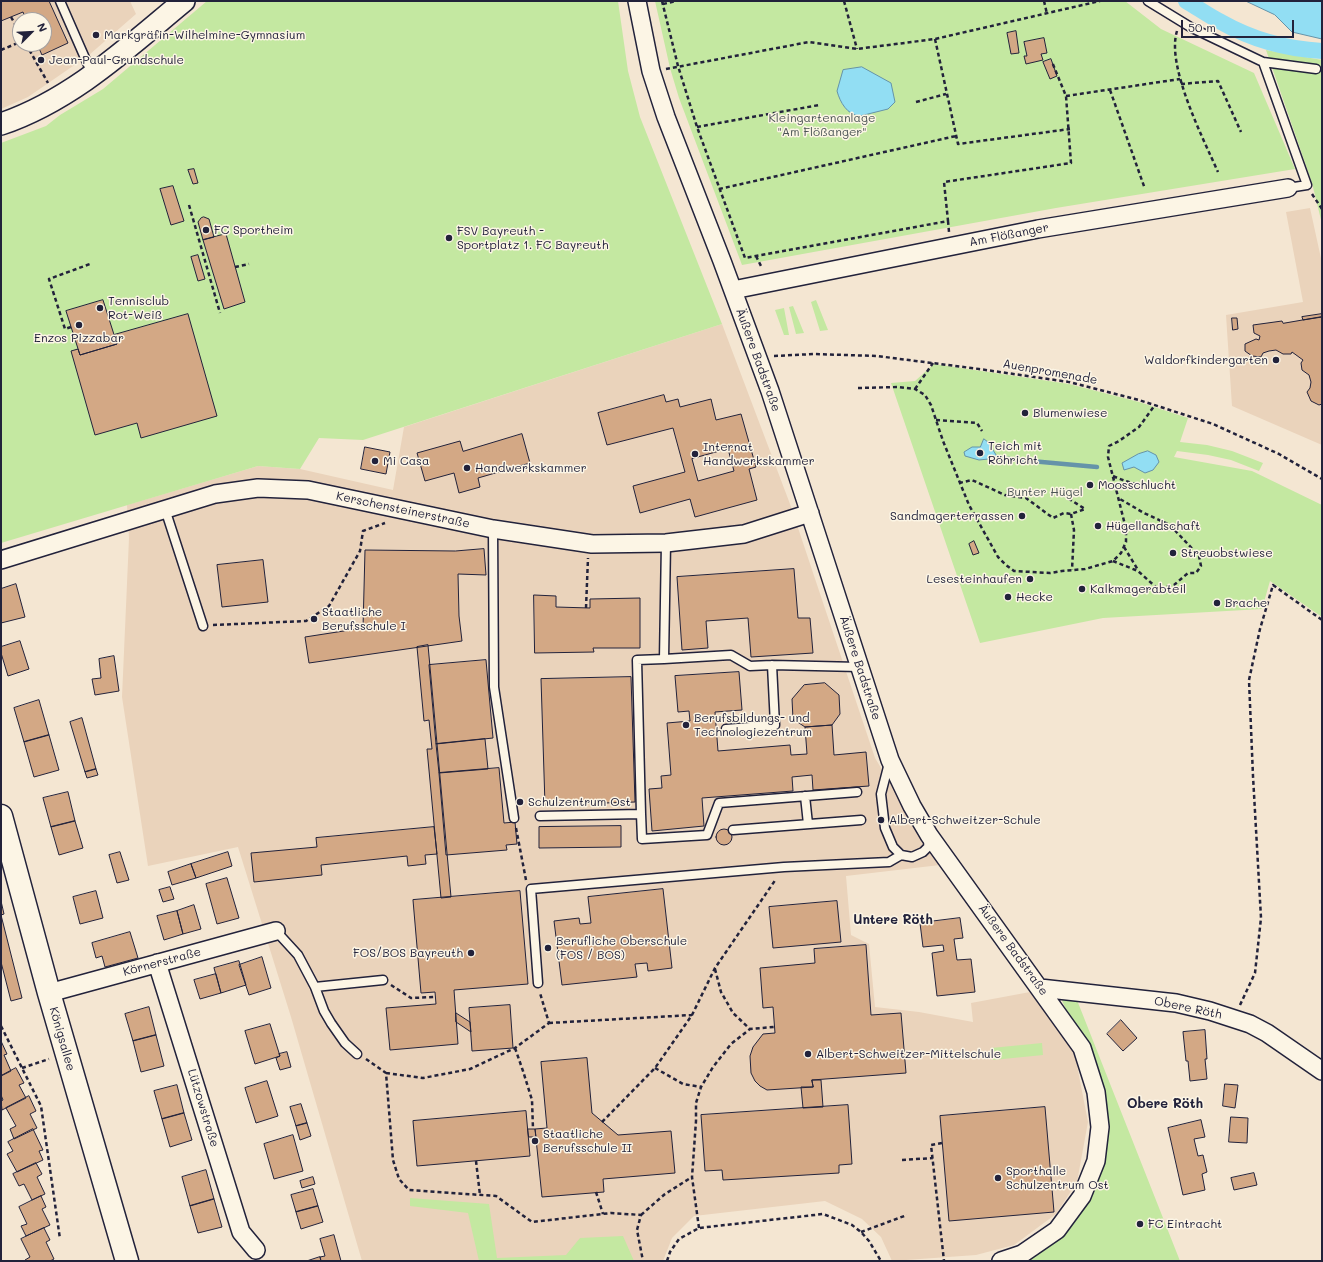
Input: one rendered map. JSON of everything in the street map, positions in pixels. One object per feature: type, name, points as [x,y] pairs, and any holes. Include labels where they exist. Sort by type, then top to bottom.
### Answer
[{"type":"main road","name":"Königsallee","points":[[1,816],[49,993],[127,1261]]},
{"type":"street","points":[[1,124],[23,117],[40,109],[101,70],[184,1]]},
{"type":"street","name":"Äußere Badstraße","points":[[636,1],[651,71],[666,117],[758,357],[890,760],[912,806],[929,835],[1082,1048],[1096,1092],[1100,1127],[1096,1161],[1082,1196],[1057,1230],[1022,1254],[1001,1261]]},
{"type":"street","name":"Am Flößanger","points":[[733,290],[1038,229],[1288,188]]},
{"type":"street","name":"Kerschensteinerstraße","points":[[1,560],[215,494],[258,488],[308,490],[492,529],[589,543],[666,543],[744,534],[810,513]]},
{"type":"street","name":"Körnerstraße","points":[[49,993],[276,931]]},
{"type":"street","name":"Lützowstraße","points":[[157,963],[241,1232],[256,1250]]},
{"type":"street","name":"Obere Röth","points":[[1040,988],[1176,1003],[1234,1018],[1267,1033],[1322,1071]]},
{"type":"lane","points":[[60,1],[93,75]]},
{"type":"lane","points":[[1148,1],[1192,28],[1263,62],[1316,69]]},
{"type":"lane","points":[[1263,62],[1307,185],[1288,188]]},
{"type":"lane","points":[[165,510],[203,626]]},
{"type":"lane","points":[[492,529],[494,687],[514,818]]},
{"type":"lane","points":[[664,659],[666,543]]},
{"type":"lane","points":[[857,792],[719,803],[707,835],[642,839],[637,660],[731,655],[750,666],[772,665],[859,667]]},
{"type":"lane","points":[[726,729],[775,725],[772,665]]},
{"type":"lane","points":[[890,760],[881,794],[885,828],[893,847],[901,855],[912,857],[923,852],[928,847],[929,835]]},
{"type":"lane","points":[[806,796],[808,824]]},
{"type":"lane","points":[[540,816],[641,814]]},
{"type":"lane","points":[[733,830],[861,820]]},
{"type":"lane","points":[[538,983],[531,889],[784,867],[889,862],[901,855]]},
{"type":"lane","points":[[276,931],[298,955],[315,987],[324,1011],[331,1023],[345,1043],[357,1054]]},
{"type":"lane","points":[[315,987],[383,980]]},
{"type":"path","points":[[676,1],[662,2],[678,66],[697,127],[745,258],[948,221],[944,182],[1071,162],[1070,130],[1066,96],[1052,62]]},
{"type":"path","points":[[844,1],[857,49]]},
{"type":"path","points":[[1044,1],[1047,14]]},
{"type":"path","points":[[651,71],[809,42],[857,49],[935,39],[1100,1]]},
{"type":"path","points":[[1181,21],[1176,36],[1175,46],[1181,84],[1218,172]]},
{"type":"path","points":[[935,39],[958,144],[1070,130]]},
{"type":"path","points":[[1,50],[12,45]]},
{"type":"path","points":[[30,52],[50,87]]},
{"type":"path","points":[[1066,96],[1180,78]]},
{"type":"path","points":[[1181,84],[1218,81],[1241,132]]},
{"type":"path","points":[[1110,90],[1145,188]]},
{"type":"path","points":[[916,102],[946,94]]},
{"type":"path","points":[[697,127],[819,105]]},
{"type":"path","points":[[719,189],[956,136]]},
{"type":"path","points":[[1307,185],[1322,209]]},
{"type":"path","points":[[189,205],[220,313]]},
{"type":"path","points":[[71,327],[65,329],[49,279],[90,264]]},
{"type":"path","points":[[235,267],[249,264]]},
{"type":"path","name":"Auenpromenade","points":[[758,357],[814,354],[877,356],[1069,382],[1139,400],[1213,424],[1279,454],[1322,479]]},
{"type":"path","points":[[915,389],[933,363]]},
{"type":"path","points":[[858,388],[898,387],[915,389],[924,395],[931,405],[959,483],[969,505],[998,557],[1006,566],[1014,571],[1050,573],[1085,569],[1113,561],[1121,553],[1126,542],[1126,529],[1108,457],[1109,446],[1119,441],[1139,426],[1155,405]]},
{"type":"path","points":[[936,420],[977,423],[982,431]]},
{"type":"path","points":[[1113,476],[1130,484],[1151,486],[1166,485]]},
{"type":"path","points":[[959,483],[972,480],[1005,495],[1026,498],[1053,518],[1064,513],[1070,514],[1085,509],[1066,497]]},
{"type":"path","points":[[1119,498],[1144,513],[1170,524],[1199,556],[1201,566],[1196,573],[1188,573],[1174,585],[1158,589],[1138,571],[1124,547]]},
{"type":"path","points":[[1070,514],[1074,530],[1072,570]]},
{"type":"path","points":[[203,626],[306,621],[329,606],[360,551],[363,531],[386,522]]},
{"type":"path","points":[[586,608],[589,543]]},
{"type":"path","points":[[1113,561],[1138,571]]},
{"type":"path","points":[[1234,1018],[1255,973],[1261,918],[1249,680],[1260,629],[1272,585],[1322,620]]},
{"type":"path","points":[[514,818],[527,884]]},
{"type":"path","points":[[602,1122],[655,1068],[692,1015],[715,968],[784,867]]},
{"type":"path","points":[[715,968],[722,992],[729,1006],[750,1029]]},
{"type":"path","points":[[538,983],[549,1023]]},
{"type":"path","points":[[394,987],[411,998],[435,997]]},
{"type":"path","points":[[357,1054],[386,1073],[423,1078],[470,1069],[515,1048],[549,1023],[692,1015]]},
{"type":"path","points":[[1,1026],[41,1106],[60,1239]]},
{"type":"path","points":[[699,1228],[692,1178],[696,1103],[701,1087],[713,1067],[731,1044],[750,1029],[774,1027]]},
{"type":"path","points":[[515,1048],[532,1100],[533,1129]]},
{"type":"path","points":[[22,1068],[46,1060]]},
{"type":"path","points":[[655,1068],[683,1084],[701,1087]]},
{"type":"path","points":[[386,1073],[393,1160],[399,1179],[409,1190],[496,1196],[532,1222],[611,1213],[641,1215]]},
{"type":"path","points":[[942,1143],[931,1145],[944,1261]]},
{"type":"path","points":[[902,1160],[933,1158]]},
{"type":"path","points":[[476,1161],[480,1195]]},
{"type":"path","points":[[643,1261],[637,1230],[641,1215],[665,1194],[692,1178]]},
{"type":"path","points":[[596,1192],[602,1214]]},
{"type":"path","points":[[667,1261],[670,1252],[679,1239],[699,1228],[823,1214],[852,1225],[861,1232],[869,1240],[881,1261]]},
{"type":"path","points":[[861,1232],[907,1215]]},
{"type":"shaded area","name":"Jean-Paul-Grundschule","points":[[1,1],[130,1],[136,14],[89,55],[28,97],[1,109]]},
{"type":"shaded area","name":"Waldorfkindergarten","points":[[1310,208],[1322,263],[1322,445],[1232,406],[1226,315],[1303,302],[1286,212]]},
{"type":"shaded area","name":"Schulzentrum Ost","points":[[722,324],[790,504],[875,758],[940,865],[846,876],[851,935],[869,944],[875,1007],[919,1012],[973,1022],[971,1003],[1030,992],[1074,1050],[1088,1122],[1077,1182],[1056,1214],[1014,1245],[976,1255],[892,1261],[881,1237],[862,1219],[825,1201],[694,1216],[672,1238],[663,1261],[362,1261],[291,1017],[238,847],[148,866],[122,697],[129,538],[127,505],[258,466],[300,469],[393,490],[404,427]]},
{"type":"green space","points":[[207,1],[618,1],[628,71],[640,117],[722,324],[363,440],[319,438],[300,469],[258,466],[1,543],[1,143],[46,126],[60,115],[103,89]]},
{"type":"green space","name":"Kleingartenanlage \"Am Flößanger\"","points":[[655,1],[1125,1],[1161,29],[1254,73],[1295,169],[1056,208],[742,265],[679,98],[670,68]]},
{"type":"green space","points":[[1266,50],[1322,60],[1322,224],[1312,183]]},
{"type":"green space","points":[[816,300],[828,330],[820,331],[811,302]]},
{"type":"green space","points":[[793,306],[804,333],[796,334],[789,307]]},
{"type":"green space","points":[[784,308],[789,335],[784,335],[775,310]]},
{"type":"green space","name":"Bunter Hügel","points":[[934,364],[1069,384],[1139,402],[1188,418],[1180,442],[1207,445],[1232,451],[1263,463],[1259,471],[1231,460],[1208,455],[1177,451],[1174,457],[1252,471],[1322,505],[1322,617],[1270,581],[1262,609],[1103,618],[980,643],[891,383],[915,381]]},
{"type":"green space","points":[[1075,995],[1180,1261],[1001,1261],[1068,1227],[1092,1197],[1106,1149],[1103,1093],[1060,996]]},
{"type":"green space","points":[[1042,1043],[1043,1055],[993,1060],[991,1048]]},
{"type":"green space","points":[[410,1198],[489,1204],[497,1258],[566,1255],[580,1238],[623,1236],[634,1261],[479,1261],[468,1213],[410,1206]]},
{"type":"water","points":[[1246,1],[1322,1],[1322,39],[1292,32],[1275,15]]},
{"type":"water","points":[[862,67],[891,83],[895,102],[888,109],[860,116],[848,111],[842,103],[837,91],[843,70]]},
{"type":"water","points":[[984,439],[988,442],[998,458],[979,460],[965,456],[964,452],[972,447],[980,447]]},
{"type":"water","points":[[1148,451],[1156,455],[1159,462],[1153,470],[1145,473],[1134,467],[1124,470],[1122,463],[1138,454]]},
{"type":"building","points":[[1,1],[49,1],[68,43],[52,50],[52,12],[12,12],[12,16],[1,21]]},
{"type":"building","points":[[1016,31],[1019,53],[1011,54],[1007,33]]},
{"type":"building","points":[[1044,38],[1047,53],[1041,54],[1043,60],[1026,64],[1024,56],[1027,56],[1024,42]]},
{"type":"building","points":[[41,52],[48,52],[42,55]]},
{"type":"building","points":[[1051,59],[1057,76],[1050,79],[1043,62]]},
{"type":"building","points":[[194,169],[198,183],[193,184],[188,170]]},
{"type":"building","points":[[173,186],[184,221],[171,225],[160,189]]},
{"type":"building","name":"FC Sportheim","points":[[204,217],[209,219],[214,237],[203,240],[198,222]]},
{"type":"building","points":[[226,234],[245,302],[224,309],[203,240]]},
{"type":"building","points":[[198,255],[205,279],[198,281],[191,257]]},
{"type":"building","points":[[103,300],[117,344],[80,355],[66,311]]},
{"type":"building","points":[[188,314],[217,416],[141,438],[137,423],[95,435],[71,351],[78,349],[80,355],[117,344],[114,335]]},
{"type":"building","points":[[1322,314],[1322,317],[1303,320],[1302,317]]},
{"type":"building","points":[[1322,317],[1322,404],[1319,405],[1311,401],[1307,392],[1310,388],[1311,382],[1309,375],[1302,370],[1301,363],[1303,360],[1292,352],[1291,354],[1283,354],[1276,350],[1263,353],[1261,357],[1252,356],[1245,351],[1245,344],[1256,339],[1259,340],[1260,336],[1254,333],[1253,325],[1282,321],[1283,323]]},
{"type":"building","points":[[1232,318],[1237,318],[1238,329],[1233,330]]},
{"type":"building","name":"Internat Handwerkskammer","points":[[664,395],[666,402],[678,399],[680,407],[711,399],[716,420],[741,414],[756,467],[749,469],[757,500],[695,517],[690,499],[640,513],[633,486],[685,472],[673,428],[607,445],[598,413]],"holes":[[[728,449],[734,471],[698,481],[692,459]]]},
{"type":"building","name":"Handwerkskammer","points":[[522,434],[530,463],[478,478],[480,487],[459,493],[454,473],[425,481],[417,453],[460,441],[463,451]]},
{"type":"building","name":"Mi Casa","points":[[365,447],[390,452],[386,474],[361,469]]},
{"type":"building","points":[[974,541],[979,553],[973,555],[969,544]]},
{"type":"building","points":[[484,549],[486,575],[458,574],[459,616],[462,641],[309,663],[305,637],[363,628],[365,550],[455,551]]},
{"type":"building","points":[[263,560],[268,602],[222,607],[217,565]]},
{"type":"building","points":[[794,569],[798,618],[810,618],[813,653],[751,657],[748,618],[706,621],[708,648],[682,650],[677,577]]},
{"type":"building","points":[[16,584],[25,617],[1,623],[1,589]]},
{"type":"building","points":[[534,595],[556,596],[556,607],[590,608],[590,599],[640,598],[640,648],[593,648],[594,652],[535,653]]},
{"type":"building","points":[[20,641],[29,669],[8,676],[1,653],[1,647]]},
{"type":"building","points":[[428,645],[451,897],[441,898],[427,749],[432,749],[429,720],[424,721],[417,647]]},
{"type":"building","points":[[114,656],[119,691],[95,695],[92,679],[101,678],[99,659]]},
{"type":"building","points":[[486,660],[493,738],[436,744],[429,665]]},
{"type":"building","points":[[739,672],[742,710],[715,712],[718,751],[790,745],[791,755],[807,754],[805,727],[832,725],[834,755],[866,752],[869,786],[813,790],[812,775],[792,777],[793,791],[702,798],[704,826],[652,831],[649,789],[662,788],[661,776],[671,775],[667,723],[690,721],[689,711],[678,712],[675,676]]},
{"type":"building","points":[[631,677],[635,802],[545,805],[541,679]]},
{"type":"building","points":[[825,683],[839,695],[840,714],[832,725],[805,727],[793,719],[792,699],[804,685]]},
{"type":"building","points":[[39,700],[49,735],[24,742],[14,708]]},
{"type":"building","points":[[82,718],[96,769],[85,772],[70,722]]},
{"type":"building","points":[[49,735],[59,770],[34,777],[24,742]]},
{"type":"building","points":[[485,739],[488,769],[439,773],[436,744]]},
{"type":"building","points":[[499,768],[504,823],[515,822],[517,844],[506,845],[507,850],[446,855],[439,773]]},
{"type":"building","points":[[96,769],[98,775],[87,778],[85,772]]},
{"type":"building","points":[[68,792],[75,821],[51,827],[43,798]]},
{"type":"building","points":[[75,821],[83,848],[59,855],[51,827]]},
{"type":"building","points":[[621,826],[621,847],[539,848],[539,827]]},
{"type":"building","points":[[434,827],[437,854],[425,855],[426,864],[408,866],[407,856],[321,865],[322,875],[254,882],[251,853],[317,847],[316,838]]},
{"type":"building","points":[[724,829],[730,831],[732,837],[730,843],[724,845],[718,843],[716,837],[718,831]]},
{"type":"building","points":[[120,852],[129,880],[117,883],[109,855]]},
{"type":"building","points":[[228,852],[232,866],[196,878],[191,864]]},
{"type":"building","points":[[191,864],[196,878],[172,885],[168,872]]},
{"type":"building","points":[[227,878],[239,918],[217,924],[206,884]]},
{"type":"building","points":[[170,887],[174,899],[163,902],[159,890]]},
{"type":"building","points":[[663,889],[672,968],[648,971],[647,963],[635,964],[637,977],[562,985],[554,921],[579,918],[580,924],[591,923],[588,897]]},
{"type":"building","points":[[96,891],[103,918],[80,924],[73,897]]},
{"type":"building","name":"FOS/BOS Bayreuth","points":[[520,891],[528,984],[454,990],[458,1044],[390,1050],[386,1008],[436,1004],[435,992],[421,993],[413,900]]},
{"type":"building","points":[[1,901],[4,914],[1,915]]},
{"type":"building","points":[[837,901],[841,942],[773,948],[769,907]]},
{"type":"building","points":[[194,905],[201,929],[183,934],[177,911]]},
{"type":"building","points":[[177,911],[183,934],[164,940],[157,916]]},
{"type":"building","points":[[1,915],[22,998],[11,1001],[1,962]]},
{"type":"building","points":[[960,918],[963,938],[954,939],[957,960],[971,959],[975,992],[937,996],[932,953],[944,951],[943,945],[923,947],[920,923]]},
{"type":"building","points":[[130,932],[138,958],[105,967],[102,956],[96,958],[92,943]]},
{"type":"building","points":[[866,945],[871,1015],[901,1013],[906,1073],[812,1080],[813,1087],[767,1090],[760,1086],[755,1081],[751,1073],[750,1056],[753,1047],[763,1034],[775,1033],[773,1007],[763,1008],[760,968],[815,963],[814,949]]},
{"type":"building","points":[[262,957],[271,988],[249,995],[239,965]]},
{"type":"building","points":[[239,961],[246,985],[221,993],[214,968]]},
{"type":"building","points":[[216,974],[221,993],[200,999],[194,980]]},
{"type":"building","points":[[510,1005],[513,1048],[472,1051],[469,1008]]},
{"type":"building","points":[[149,1007],[156,1035],[133,1041],[125,1014]]},
{"type":"building","points":[[456,1013],[470,1022],[471,1032],[456,1022]]},
{"type":"building","points":[[1121,1020],[1137,1038],[1123,1051],[1107,1034]]},
{"type":"building","points":[[270,1024],[280,1056],[255,1064],[245,1031]]},
{"type":"building","points":[[1205,1030],[1207,1079],[1190,1081],[1183,1032]]},
{"type":"building","points":[[156,1035],[164,1066],[141,1072],[133,1041]]},
{"type":"building","points":[[1,1041],[7,1054],[4,1055],[11,1071],[1,1076]]},
{"type":"building","points":[[287,1052],[291,1067],[280,1070],[276,1058],[280,1056],[279,1054]]},
{"type":"building","points":[[587,1058],[592,1113],[618,1135],[671,1131],[675,1173],[603,1179],[604,1192],[542,1197],[535,1129],[547,1128],[541,1062]]},
{"type":"building","points":[[16,1068],[24,1083],[19,1085],[26,1098],[2,1110],[1,1101],[3,1100],[1,1095],[1,1076]]},
{"type":"building","points":[[812,1080],[821,1080],[823,1107],[803,1108],[801,1087],[813,1087]]},
{"type":"building","points":[[267,1081],[278,1116],[256,1123],[245,1088]]},
{"type":"building","points":[[1225,1084],[1238,1085],[1235,1108],[1223,1106]]},
{"type":"building","points":[[177,1085],[184,1113],[162,1119],[154,1091]]},
{"type":"building","points":[[29,1096],[36,1111],[30,1114],[37,1128],[14,1139],[10,1129],[16,1126],[6,1108]]},
{"type":"building","points":[[301,1104],[307,1123],[296,1126],[290,1107]]},
{"type":"building","points":[[848,1105],[852,1164],[839,1165],[839,1173],[723,1180],[722,1170],[705,1171],[701,1115]]},
{"type":"building","name":"Sporthalle Schulzentrum Ost","points":[[1045,1107],[1054,1212],[949,1221],[940,1116]]},
{"type":"building","points":[[526,1111],[530,1156],[417,1166],[413,1121]]},
{"type":"building","points":[[184,1113],[192,1140],[170,1147],[162,1119]]},
{"type":"building","points":[[1231,1117],[1248,1118],[1247,1143],[1229,1142]]},
{"type":"building","points":[[1201,1120],[1205,1137],[1194,1139],[1198,1156],[1203,1155],[1207,1172],[1202,1174],[1205,1190],[1183,1195],[1168,1128]]},
{"type":"building","points":[[307,1123],[311,1136],[300,1140],[296,1126]]},
{"type":"building","points":[[33,1129],[43,1150],[39,1151],[43,1160],[17,1172],[7,1154],[13,1151],[8,1142]]},
{"type":"building","points":[[528,1129],[535,1129],[536,1137],[529,1137]]},
{"type":"building","points":[[293,1135],[303,1171],[274,1179],[264,1144]]},
{"type":"building","points":[[36,1163],[42,1174],[37,1177],[45,1194],[32,1200],[24,1184],[19,1186],[13,1174]]},
{"type":"building","points":[[206,1170],[214,1199],[190,1206],[182,1177]]},
{"type":"building","points":[[1254,1173],[1257,1185],[1234,1190],[1231,1178]]},
{"type":"building","points":[[313,1177],[315,1184],[302,1188],[300,1181]]},
{"type":"building","points":[[313,1189],[318,1206],[296,1212],[291,1195]]},
{"type":"building","points":[[41,1196],[46,1207],[42,1209],[50,1225],[26,1236],[21,1226],[27,1224],[19,1207]]},
{"type":"building","points":[[214,1199],[222,1227],[198,1233],[190,1206]]},
{"type":"building","points":[[318,1206],[323,1222],[301,1229],[296,1212]]},
{"type":"building","points":[[44,1228],[50,1240],[46,1242],[54,1259],[50,1261],[25,1261],[30,1257],[21,1239]]},
{"type":"building","points":[[334,1235],[341,1261],[321,1261],[320,1257],[325,1256],[320,1239]]},
{"type":"building","points":[[320,1257],[321,1261],[307,1261]]},
{"type":"waterway","points":[[1186,1],[1233,28],[1257,38],[1296,48],[1322,51]]},
{"type":"waterway","points":[[998,458],[1097,467]]},
{"type":"place","name":"Markgräfin-Wilhelmine-Gymnasium","points":[[96,35]]},
{"type":"place","name":"Jean-Paul-Grundschule","points":[[41,60]]},
{"type":"place","name":"FC Sportheim","points":[[206,230]]},
{"type":"place","name":"FSV Bayreuth - Sportplatz 1. FC Bayreuth","points":[[449,238]]},
{"type":"place","name":"Tennisclub Rot-Weiß","points":[[100,308]]},
{"type":"place","name":"Enzos Pizzabar","points":[[79,325]]},
{"type":"place","name":"Waldorfkindergarten","points":[[1276,360]]},
{"type":"place","name":"Blumenwiese","points":[[1025,413]]},
{"type":"place","name":"Teich mit Röhricht","points":[[980,453]]},
{"type":"place","name":"Internat Handwerkskammer","points":[[695,454]]},
{"type":"place","name":"Mi Casa","points":[[375,461]]},
{"type":"place","name":"Handwerkskammer","points":[[467,468]]},
{"type":"place","name":"Moosschlucht","points":[[1090,485]]},
{"type":"place","name":"Sandmagerterrassen","points":[[1022,516]]},
{"type":"place","name":"Hügellandschaft","points":[[1098,526]]},
{"type":"place","name":"Streuobstwiese","points":[[1173,553]]},
{"type":"place","name":"Lesesteinhaufen","points":[[1030,579]]},
{"type":"place","name":"Kalkmagerabteil","points":[[1082,589]]},
{"type":"place","name":"Hecke","points":[[1008,597]]},
{"type":"place","name":"Brache","points":[[1217,603]]},
{"type":"place","name":"Staatliche Berufsschule I","points":[[314,619]]},
{"type":"place","name":"Berufsbildungs- und Technologiezentrum","points":[[686,725]]},
{"type":"place","name":"Schulzentrum Ost","points":[[520,802]]},
{"type":"place","name":"Albert-Schweitzer-Schule","points":[[881,820]]},
{"type":"place","name":"Berufliche Oberschule (FOS / BOS)","points":[[548,948]]},
{"type":"place","name":"FOS/BOS Bayreuth","points":[[471,953]]},
{"type":"place","name":"Albert-Schweitzer-Mittelschule","points":[[808,1054]]},
{"type":"place","name":"Staatliche Berufsschule II","points":[[535,1141]]},
{"type":"place","name":"Sporthalle Schulzentrum Ost","points":[[998,1178]]},
{"type":"place","name":"FC Eintracht","points":[[1140,1224]]},
{"type":"district","name":"Untere Röth","points":[[893,920]]},
{"type":"district","name":"Obere Röth","points":[[1165,1104]]}]
